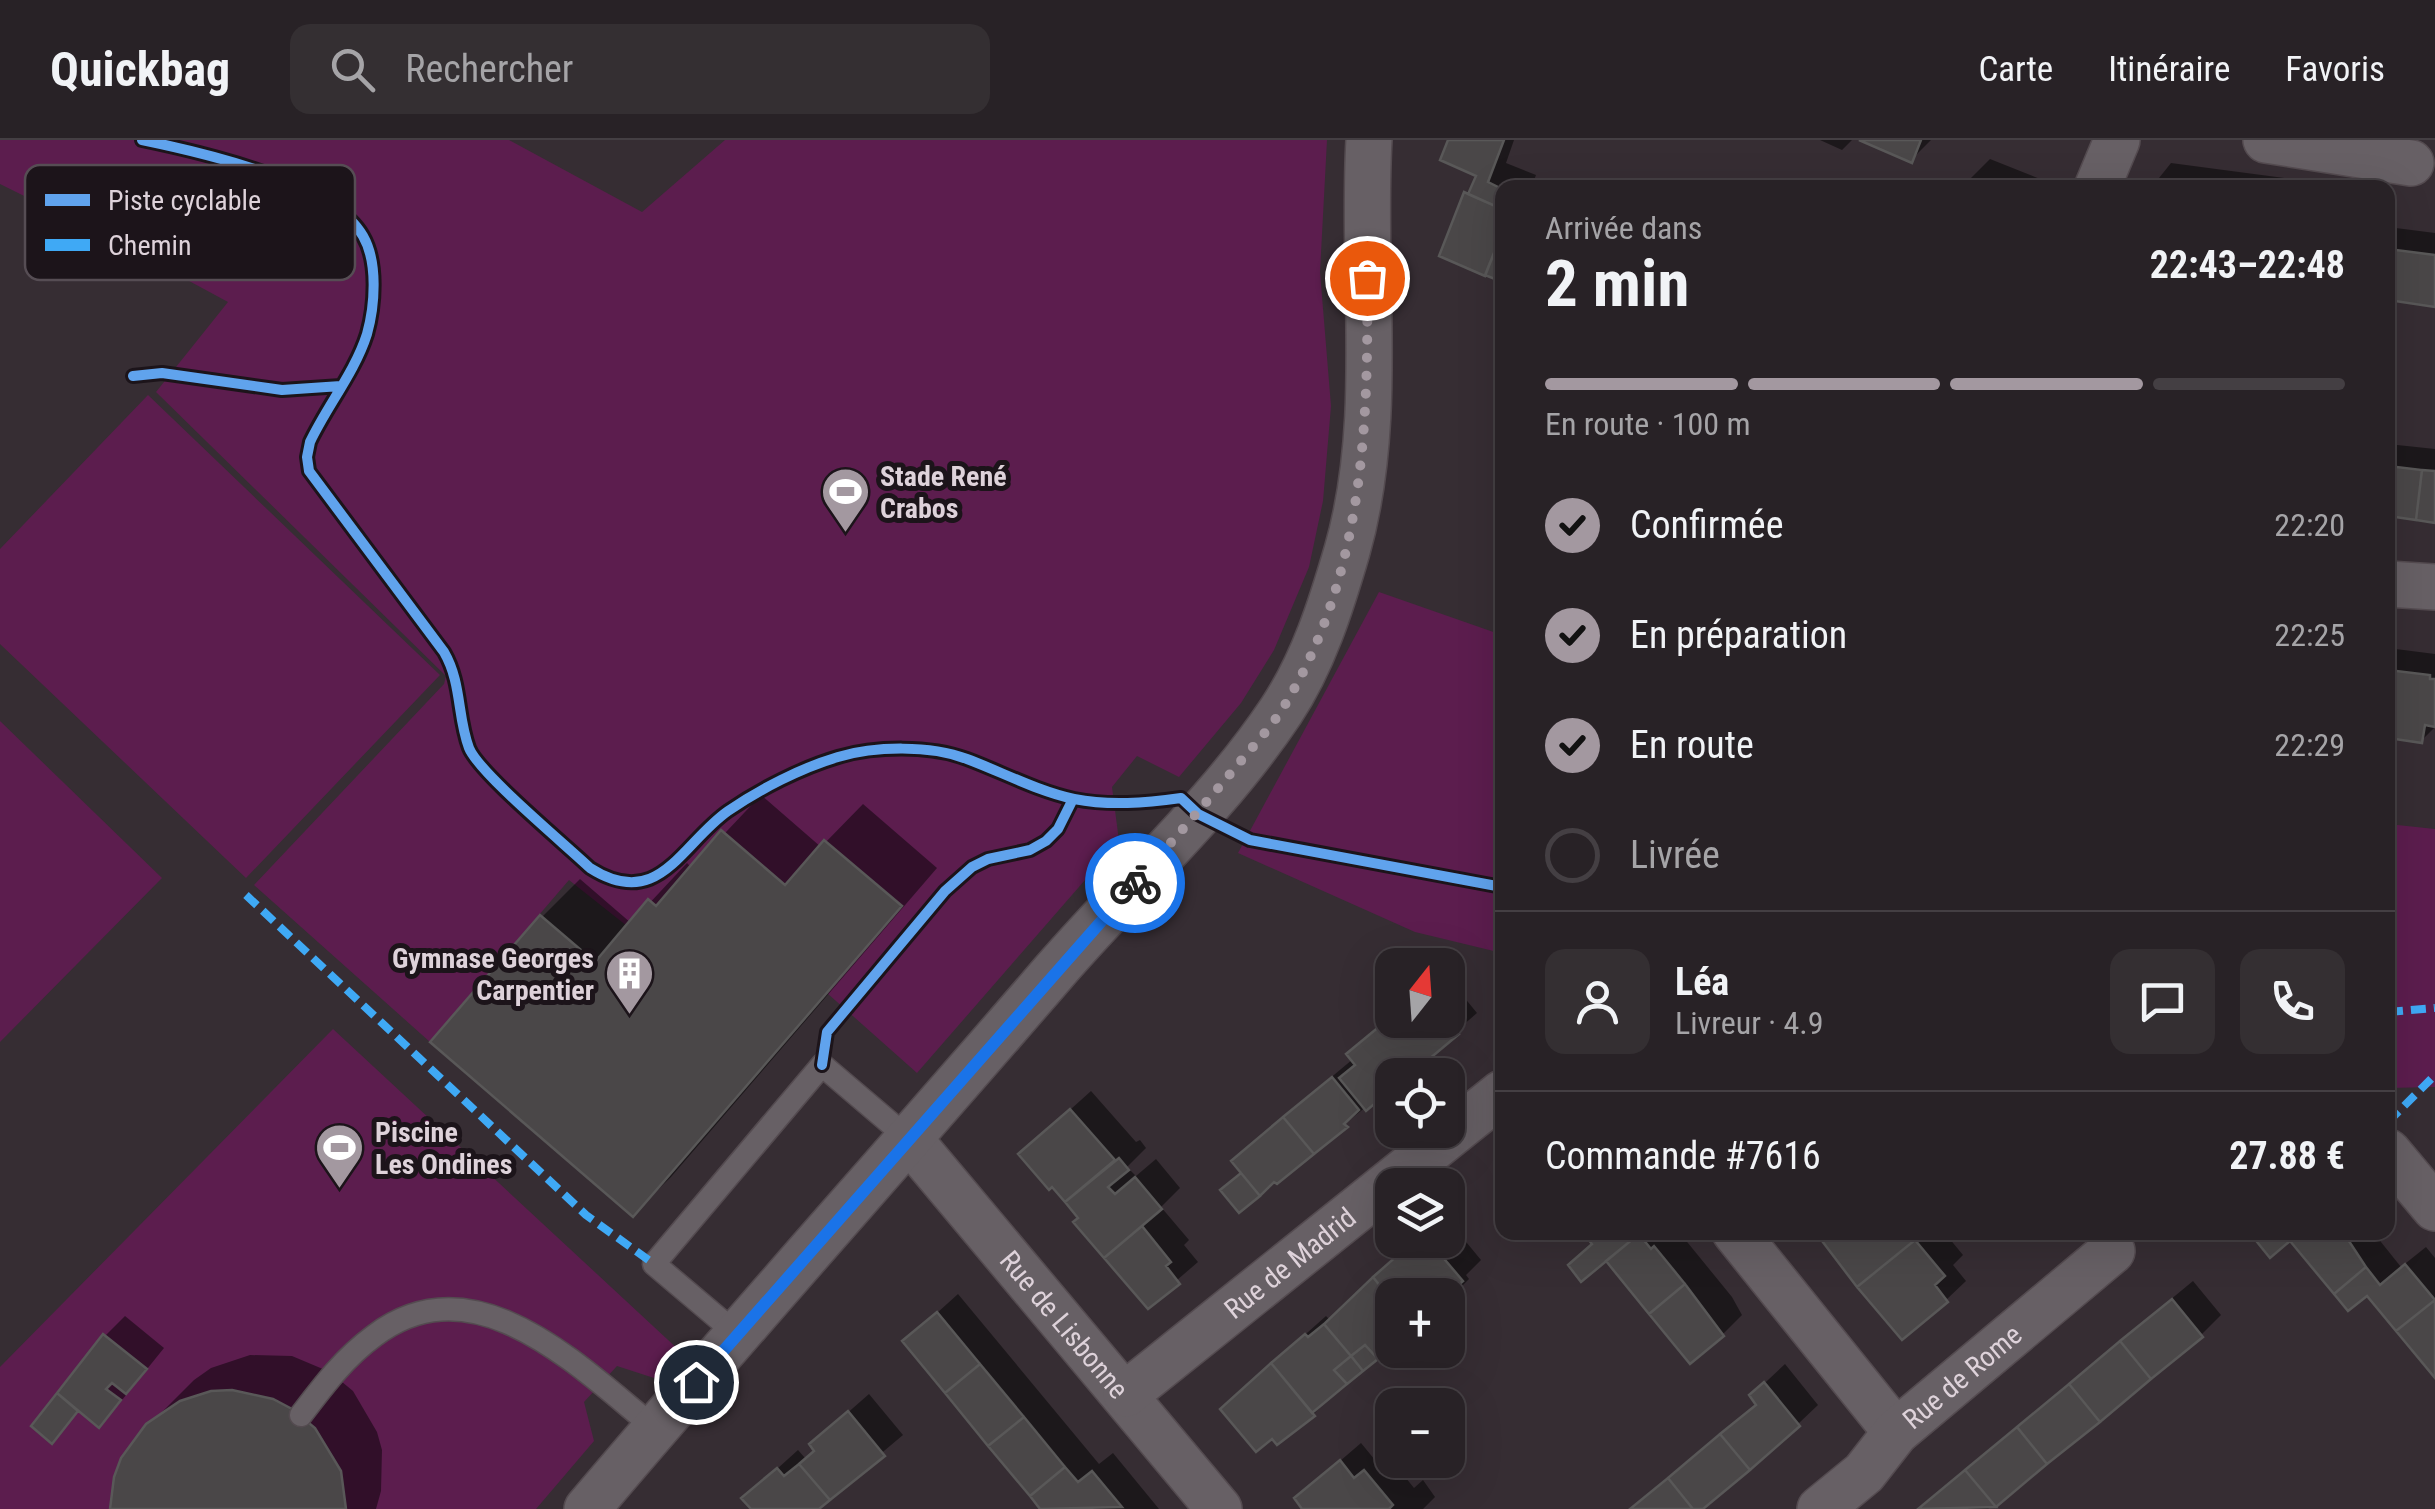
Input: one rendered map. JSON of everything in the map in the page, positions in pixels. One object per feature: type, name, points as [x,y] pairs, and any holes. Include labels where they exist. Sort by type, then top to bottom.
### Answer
[{"type":"street","points":[[587,1509],[1060,965],[1198,814],[1280,712],[1319,636],[1348,548],[1358,502],[1368,375],[1369,140]]},
{"type":"street","points":[[2100,180],[2117,140]]},
{"type":"street","points":[[2266,140],[2411,163]]},
{"type":"street","points":[[2395,584],[2435,587]]},
{"type":"street","name":"Rue de Madrid","points":[[1126,1394],[1495,1099]]},
{"type":"street","name":"Rue de Lisbonne","points":[[909,1139],[1219,1509]]},
{"type":"street","points":[[2395,1160],[2435,1208]]},
{"type":"street","points":[[1740,1240],[1896,1432]]},
{"type":"street","name":"Rue de Rome","points":[[1820,1509],[1864,1473],[1896,1432],[2112,1251]]},
{"type":"lane","points":[[738,1335],[654,1264],[822,1066],[909,1139]]},
{"type":"lane","points":[[300,1415],[333,1373],[377,1333],[424,1310],[446,1307],[468,1309],[537,1337],[562,1352],[655,1428]]},
{"type":"shaded area","name":"Stade René Crabos","points":[[0,140],[509,140],[642,212],[725,140],[1327,140],[1320,272],[1331,406],[1323,501],[1309,567],[1274,650],[1241,703],[1179,777],[1137,756],[1112,787],[1119,841],[917,1073],[827,993],[901,906],[825,840],[785,885],[656,906],[647,899],[627,926],[569,880],[430,1042],[254,885],[444,684],[446,676],[156,392],[228,302],[187,280],[355,280],[355,165],[25,165],[25,196],[0,184]]},
{"type":"shaded area","points":[[148,395],[440,675],[246,878],[0,644],[0,549]]},
{"type":"shaded area","points":[[1379,592],[1495,633],[1495,951],[1415,932],[1238,853]]},
{"type":"shaded area","points":[[0,721],[162,878],[0,1042]]},
{"type":"shaded area","points":[[2395,825],[2435,829],[2435,1087],[2395,1088]]},
{"type":"shaded area","name":"Piscine Les Ondines","points":[[333,1029],[681,1352],[654,1378],[617,1366],[584,1402],[594,1441],[536,1509],[0,1509],[0,1367]]},
{"type":"building","points":[[1448,140],[1504,140],[1488,182],[1495,186],[1495,206],[1468,194],[1476,176],[1440,160]]},
{"type":"building","points":[[1859,140],[1921,140],[1912,163]]},
{"type":"building","points":[[1464,192],[1495,206],[1495,251],[1485,276],[1439,256]]},
{"type":"building","points":[[1495,250],[1495,279],[1485,275]]},
{"type":"building","points":[[2395,250],[2435,255],[2435,307],[2395,301]]},
{"type":"building","points":[[2395,467],[2422,470],[2416,520],[2395,517]]},
{"type":"building","points":[[2422,470],[2435,471],[2435,523],[2416,520]]},
{"type":"building","points":[[2395,671],[2435,679],[2435,727],[2425,725],[2422,743],[2395,739]]},
{"type":"building","name":"Gymnase Georges Carpentier","points":[[721,830],[785,885],[824,840],[902,906],[633,1217],[430,1042],[540,915],[595,962],[648,899],[656,906]]},
{"type":"building","points":[[1375,1030],[1375,1038],[1454,1038],[1430,1058],[1375,1058],[1375,1103],[1366,1111],[1339,1078],[1355,1065],[1346,1054]]},
{"type":"building","points":[[1332,1077],[1359,1110],[1344,1124],[1348,1127],[1314,1154],[1283,1117]]},
{"type":"building","points":[[1070,1109],[1115,1160],[1065,1202],[1052,1187],[1049,1190],[1018,1154]]},
{"type":"building","points":[[1283,1117],[1314,1154],[1260,1196],[1231,1161]]},
{"type":"building","points":[[1119,1158],[1129,1170],[1108,1187],[1115,1194],[1135,1177],[1162,1209],[1104,1258],[1073,1222],[1078,1218],[1065,1202]]},
{"type":"building","points":[[1241,1173],[1260,1196],[1239,1213],[1220,1190]]},
{"type":"building","points":[[1142,1226],[1171,1262],[1166,1266],[1180,1284],[1148,1309],[1104,1258]]},
{"type":"building","points":[[1589,1240],[1632,1240],[1581,1282],[1568,1265],[1592,1244]]},
{"type":"building","points":[[1632,1240],[1644,1240],[1651,1249],[1654,1246],[1685,1284],[1649,1314],[1606,1261]]},
{"type":"building","points":[[1821,1240],[1915,1240],[1857,1287]]},
{"type":"building","points":[[1915,1240],[1945,1276],[1935,1285],[1948,1302],[1902,1340],[1857,1287]]},
{"type":"building","points":[[2255,1240],[2289,1240],[2290,1241],[2270,1258]]},
{"type":"building","points":[[2348,1240],[2366,1267],[2334,1294],[2290,1241]]},
{"type":"building","points":[[1395,1258],[1443,1258],[1460,1278],[1375,1280],[1373,1277]]},
{"type":"building","points":[[2405,1264],[2435,1300],[2396,1331],[2367,1296],[2348,1311],[2334,1294],[2366,1267],[2380,1285]]},
{"type":"building","points":[[1373,1277],[1375,1356],[1365,1345],[1351,1356],[1324,1324]]},
{"type":"building","points":[[1685,1284],[1724,1336],[1690,1364],[1649,1314]]},
{"type":"building","points":[[2172,1299],[2203,1337],[2151,1379],[2120,1341]]},
{"type":"building","points":[[2435,1300],[2435,1378],[2396,1331]]},
{"type":"building","points":[[937,1312],[980,1364],[945,1393],[902,1341]]},
{"type":"building","points":[[1324,1324],[1351,1356],[1334,1370],[1347,1384],[1312,1413],[1271,1363],[1305,1334],[1308,1337]]},
{"type":"building","points":[[103,1334],[147,1369],[126,1394],[112,1383],[106,1389],[121,1400],[99,1428],[57,1393]]},
{"type":"building","points":[[2120,1341],[2151,1379],[2100,1422],[2069,1384]]},
{"type":"building","points":[[1365,1345],[1375,1361],[1363,1371],[1351,1356]]},
{"type":"building","points":[[1351,1356],[1363,1371],[1347,1384],[1334,1370]]},
{"type":"building","points":[[1271,1363],[1315,1416],[1277,1445],[1272,1439],[1256,1452],[1220,1409]]},
{"type":"building","points":[[980,1364],[1024,1417],[988,1446],[945,1393]]},
{"type":"building","points":[[1764,1382],[1800,1426],[1750,1470],[1720,1434],[1756,1405],[1749,1395]]},
{"type":"building","points":[[2069,1384],[2100,1422],[2047,1464],[2017,1427]]},
{"type":"building","points":[[232,1390],[273,1399],[315,1428],[341,1471],[346,1509],[110,1509],[121,1458],[146,1424],[180,1401],[211,1391]]},
{"type":"building","points":[[57,1393],[78,1411],[52,1444],[31,1426]]},
{"type":"building","points":[[848,1411],[885,1456],[830,1500],[799,1464],[814,1451],[809,1444]]},
{"type":"building","points":[[1024,1417],[1065,1467],[1030,1496],[988,1446]]},
{"type":"building","points":[[2017,1427],[2047,1464],[1996,1507],[1965,1470]]},
{"type":"building","points":[[1720,1434],[1750,1470],[1703,1509],[1693,1509],[1668,1478]]},
{"type":"building","points":[[1340,1460],[1354,1478],[1364,1470],[1393,1505],[1389,1509],[1302,1509],[1294,1498]]},
{"type":"building","points":[[799,1464],[830,1500],[819,1509],[751,1509],[741,1498],[777,1468],[784,1476]]},
{"type":"building","points":[[1065,1467],[1078,1482],[1092,1471],[1122,1507],[1040,1509],[1030,1496]]},
{"type":"building","points":[[1965,1470],[1996,1507],[1918,1509]]},
{"type":"building","points":[[1668,1478],[1693,1509],[1630,1509]]},
{"type":"marked path","points":[[246,895],[586,1215],[654,1264]]},
{"type":"marked path","points":[[2395,1011],[2435,1008]]},
{"type":"marked path","points":[[2395,1115],[2435,1075]]},
{"type":"cycle path","points":[[142,140],[241,165]]},
{"type":"cycle path","points":[[355,226],[371,258],[370,323],[355,362],[310,442],[309,471],[444,652],[454,676],[465,736],[476,759],[505,791],[590,868],[614,880],[634,882],[652,878],[728,811],[781,780],[838,757],[902,749],[952,754],[1074,799],[1128,803],[1181,798],[1198,814],[1250,840],[1495,886]]},
{"type":"cycle path","points":[[133,376],[162,373],[282,390],[341,386]]},
{"type":"cycle path","points":[[822,1065],[827,1032],[945,891],[972,867],[988,859],[1030,850],[1046,841],[1058,829],[1073,799]]},
{"type":"way so far","points":[[1135,883],[1261,738],[1295,688],[1319,636],[1348,548],[1358,502],[1368,375],[1367,278]]},
{"type":"place","name":"Stade René Crabos","points":[[845,534]]},
{"type":"place","name":"Gymnase Georges Carpentier","points":[[629,1016]]},
{"type":"place","name":"Piscine Les Ondines","points":[[340,1190]]},
{"type":"route","points":[[696,1382],[1135,883]]}]
